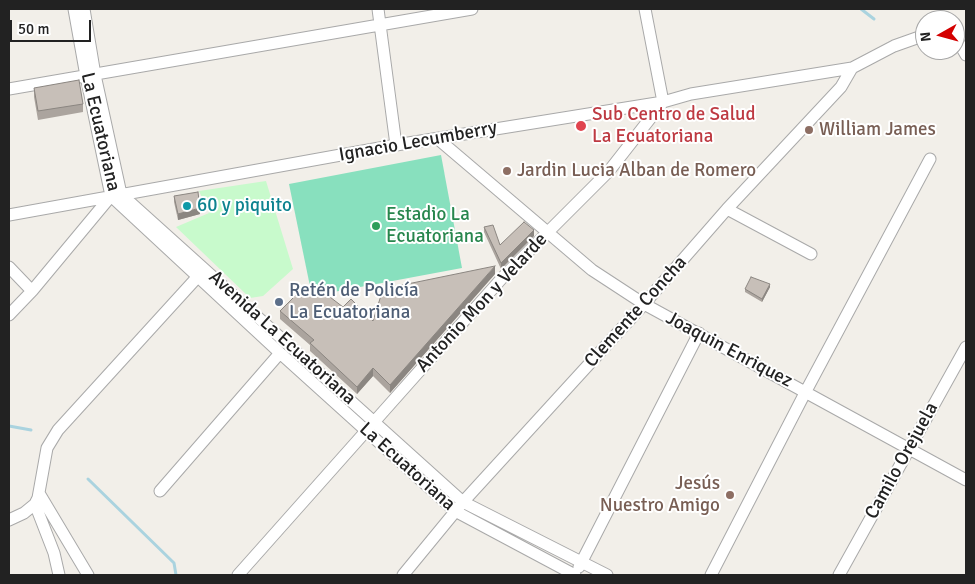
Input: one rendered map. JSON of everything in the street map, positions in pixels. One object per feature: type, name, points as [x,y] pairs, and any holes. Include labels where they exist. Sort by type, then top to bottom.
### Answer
[{"type":"street","name":"La Ecuatoriana","points":[[74,9],[116,195],[201,272],[280,353],[370,426],[455,511],[575,575]]},
{"type":"street","points":[[84,9],[90,75]]},
{"type":"street","points":[[378,9],[396,145]]},
{"type":"street","points":[[9,89],[472,9]]},
{"type":"street","points":[[645,9],[663,102]]},
{"type":"street","points":[[852,68],[894,46],[915,38]]},
{"type":"street","name":"Ignacio Lecumberry","points":[[9,215],[396,145],[663,102],[691,94],[828,70],[852,68]]},
{"type":"street","name":"Clemente Concha","points":[[403,575],[463,502],[644,304],[727,209],[841,87],[852,68]]},
{"type":"street","name":"Antonio Mon y Velarde","points":[[238,575],[503,277],[609,171],[663,102]]},
{"type":"street","name":"Joaquin Enriquez","points":[[438,139],[592,270],[644,304],[966,480]]},
{"type":"street","points":[[711,575],[806,391],[930,159]]},
{"type":"street","points":[[9,315],[116,195]]},
{"type":"street","points":[[727,209],[811,254]]},
{"type":"street","points":[[9,267],[32,291]]},
{"type":"street","points":[[60,575],[37,499],[47,448],[58,430],[201,272]]},
{"type":"street","name":"Avenida La Ecuatoriana","points":[[201,272],[370,426],[463,502],[607,575]]},
{"type":"street","points":[[575,575],[699,333]]},
{"type":"street","name":"Camilo Orejuela","points":[[839,575],[966,347]]},
{"type":"street","points":[[160,491],[280,353]]},
{"type":"street","points":[[9,520],[24,513],[37,499]]},
{"type":"street","points":[[37,499],[88,575]]},
{"type":"green space","name":"Estadio La Ecuatoriana","points":[[441,155],[462,268],[312,296],[289,184]]},
{"type":"green space","points":[[266,181],[293,269],[263,296],[250,298],[176,227],[209,213],[199,191]]},
{"type":"building","points":[[79,80],[83,104],[38,111],[34,88]]},
{"type":"building","name":"60 y piquito","points":[[198,192],[200,208],[178,214],[174,196]]},
{"type":"building","points":[[524,222],[534,230],[501,263],[484,227],[493,225],[500,245]]},
{"type":"building","points":[[495,266],[390,385],[373,368],[357,387],[310,343],[314,340],[280,311],[301,290],[309,295],[326,294],[343,307],[351,299],[373,321],[383,289]]},
{"type":"building","points":[[751,277],[770,284],[762,299],[745,289]]},
{"type":"waterway","points":[[861,9],[874,19]]},
{"type":"waterway","points":[[9,426],[31,430]]},
{"type":"waterway","points":[[88,479],[174,563],[176,575]]},
{"type":"place","name":"Sub Centro de Salud La Ecuatoriana","points":[[581,126]]},
{"type":"place","name":"William James","points":[[809,130]]},
{"type":"place","name":"Jardin Lucia Alban de Romero","points":[[507,171]]},
{"type":"place","name":"60 y piquito","points":[[187,206]]},
{"type":"place","name":"Estadio La Ecuatoriana","points":[[376,226]]},
{"type":"place","name":"Retén de Policía La Ecuatoriana","points":[[279,302]]},
{"type":"place","name":"Jesús Nuestro Amigo","points":[[730,495]]}]
